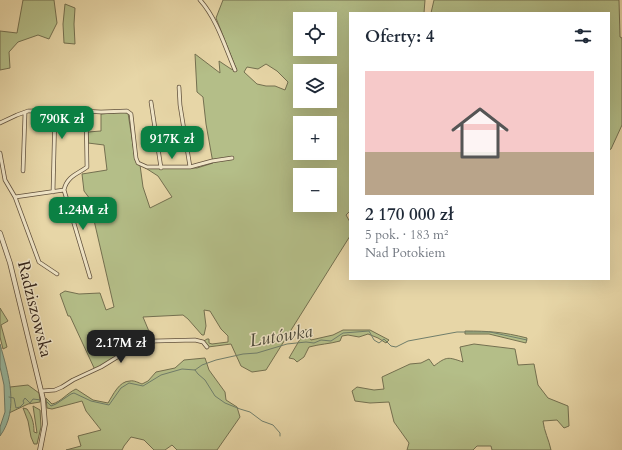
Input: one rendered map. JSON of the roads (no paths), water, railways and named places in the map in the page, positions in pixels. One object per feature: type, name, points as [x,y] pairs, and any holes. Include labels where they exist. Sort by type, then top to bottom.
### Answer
[{"type":"street","points":[[200,0],[217,28],[235,70]]},
{"type":"street","points":[[179,87],[180,106],[190,167]]},
{"type":"street","points":[[151,102],[161,168]]},
{"type":"street","points":[[54,192],[55,111]]},
{"type":"street","points":[[86,111],[87,167],[76,173],[69,180],[64,190],[90,277]]},
{"type":"street","points":[[0,123],[25,112],[128,111],[131,114],[136,158],[138,163],[147,167],[190,167],[232,158]]},
{"type":"street","points":[[23,171],[25,112]]},
{"type":"street","points":[[0,153],[5,180],[15,197],[39,262],[57,274]]},
{"type":"street","points":[[15,197],[64,190]]},
{"type":"street","name":"Radziszowska","points":[[0,233],[10,263],[42,392],[45,409],[45,424],[40,450]]},
{"type":"street","points":[[42,392],[55,390],[62,387],[127,352],[155,341],[195,340],[203,342],[207,347]]},
{"type":"waterway","name":"Lutówka","points":[[47,402],[51,406],[74,393],[91,401],[109,405],[121,388],[129,383],[143,386],[161,375],[182,369],[195,370],[202,365],[216,360],[243,354],[257,353],[287,344],[306,342],[314,343],[321,340],[331,341],[343,333],[369,331],[374,340],[379,343],[384,339],[391,346],[396,347],[408,341],[457,332],[490,332],[527,340]]},
{"type":"waterway","points":[[195,370],[205,380],[215,396],[225,403],[250,412],[262,421],[273,425],[280,433],[280,436]]},
{"type":"waterway","name":"Lutówka","points":[[9,397],[14,398],[16,408],[20,407],[24,403],[23,401],[25,398],[30,403],[33,399],[41,400]]}]
